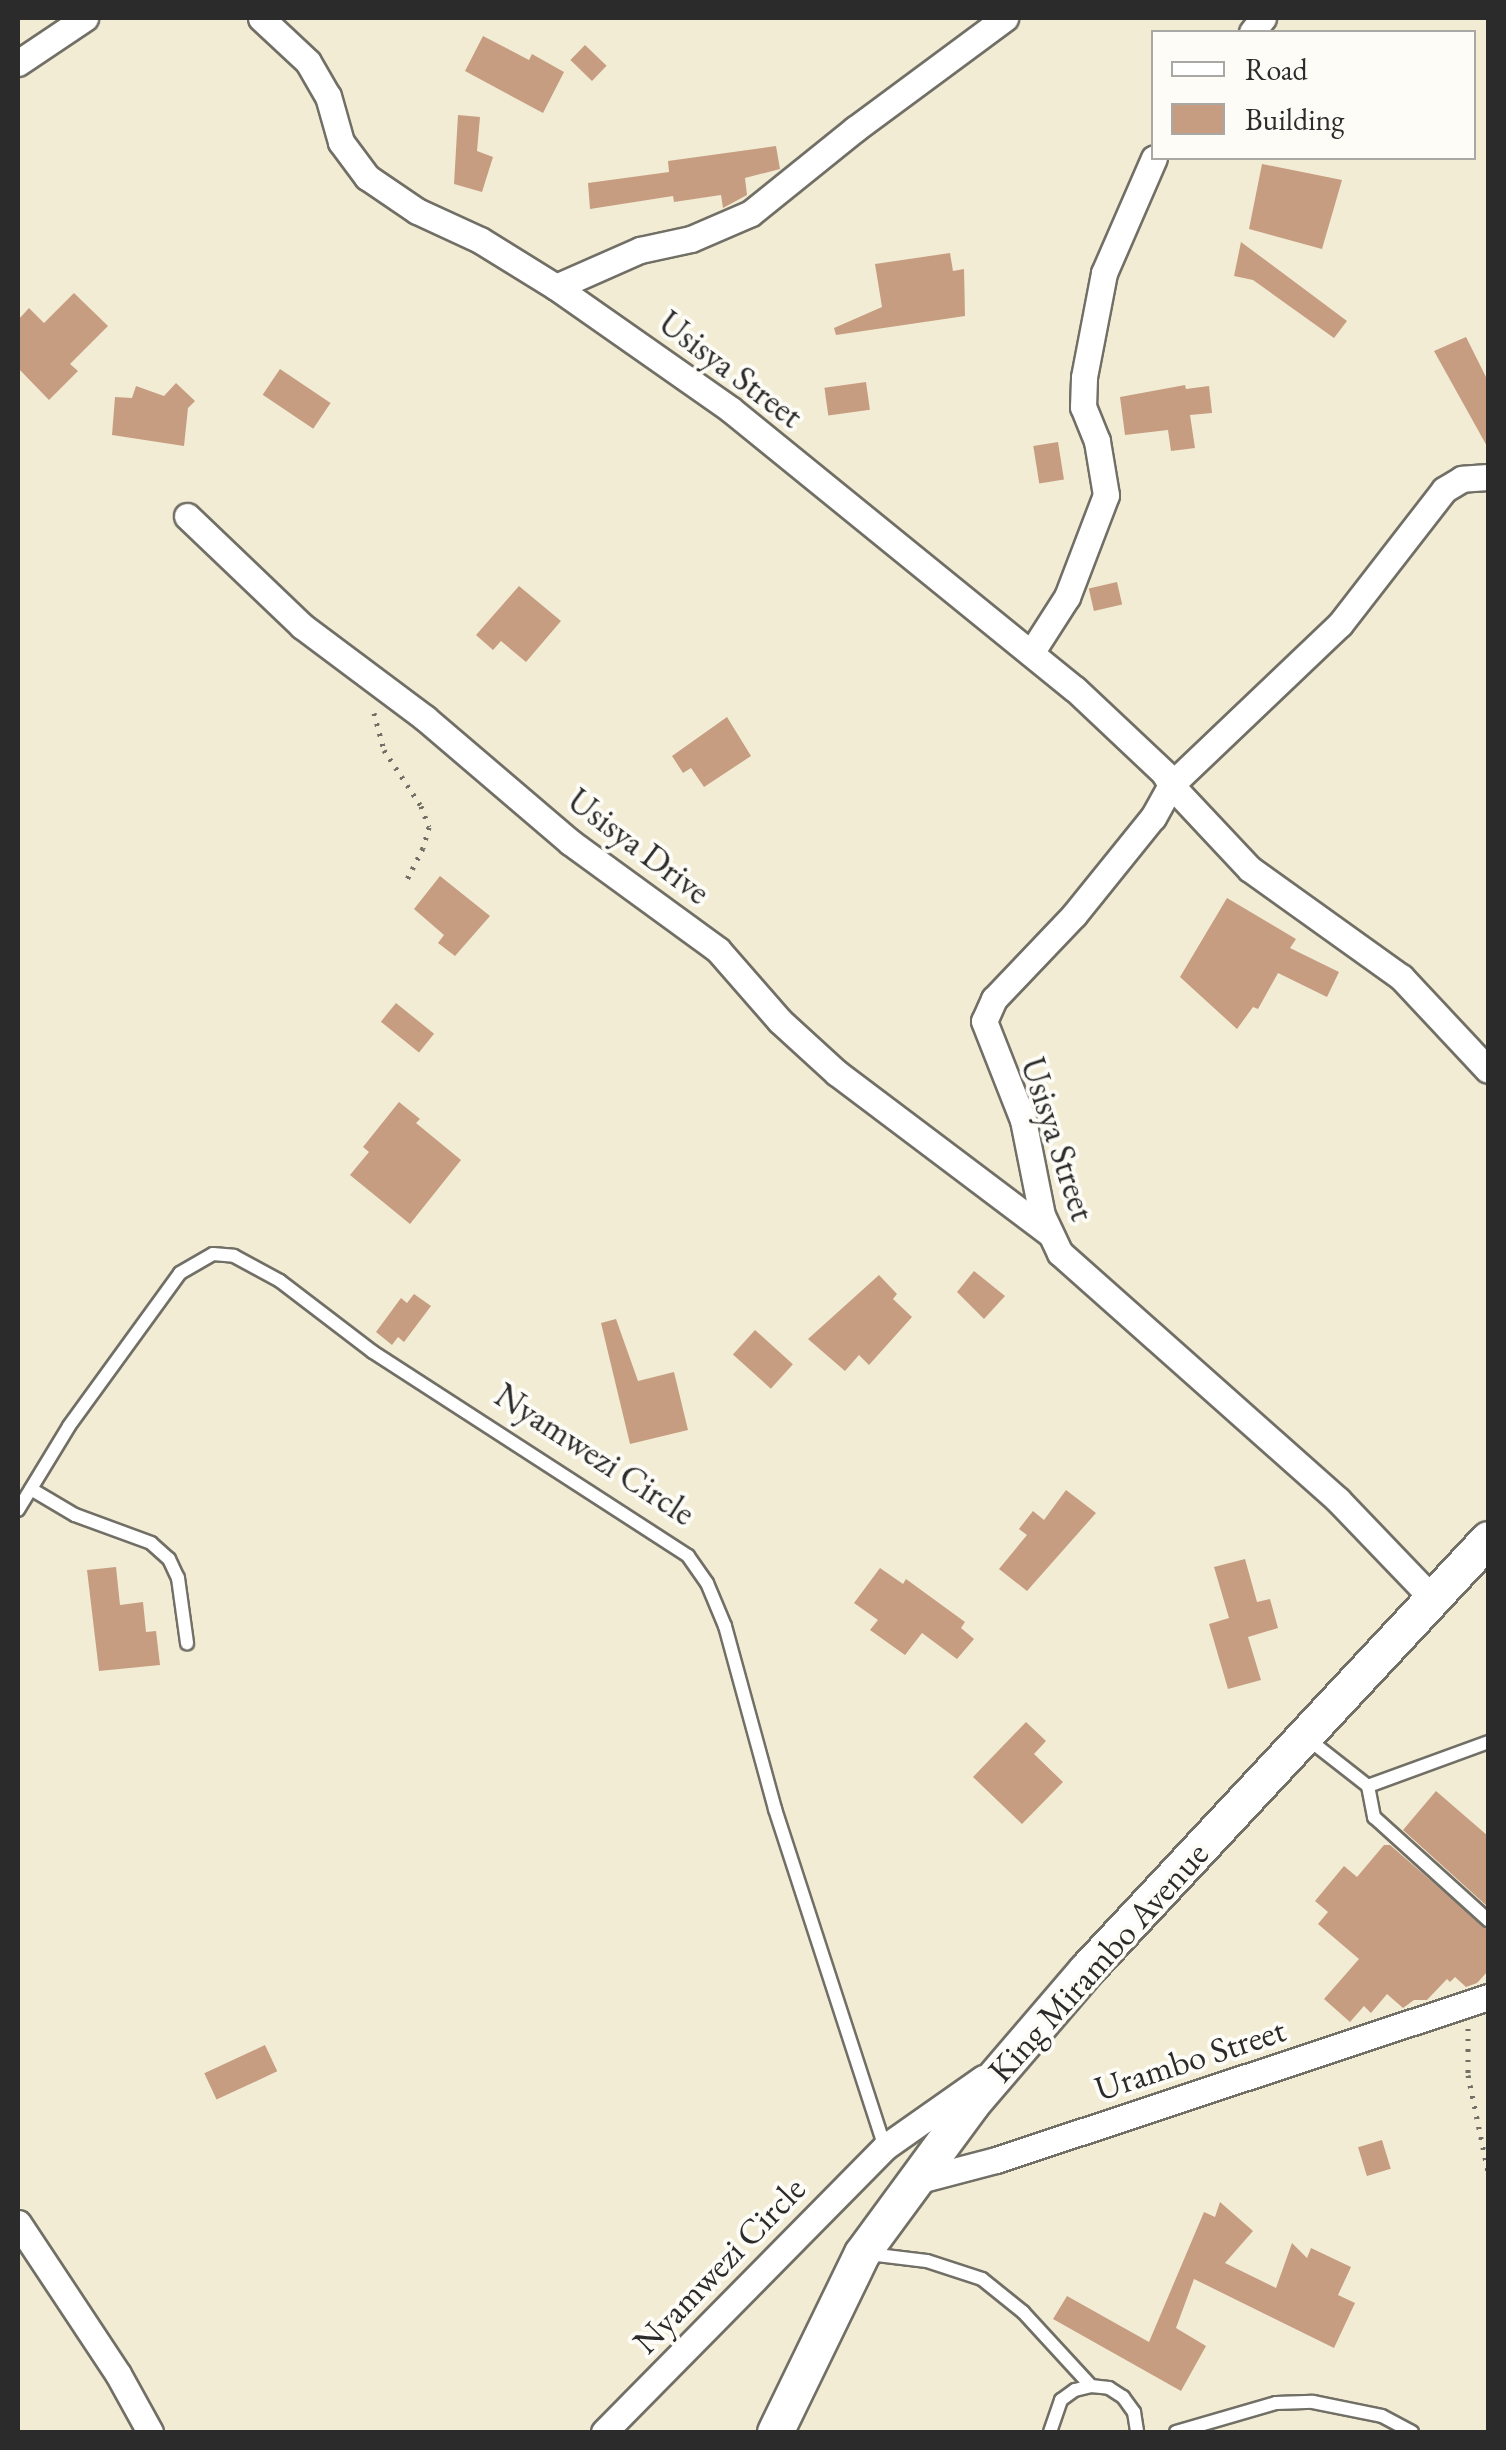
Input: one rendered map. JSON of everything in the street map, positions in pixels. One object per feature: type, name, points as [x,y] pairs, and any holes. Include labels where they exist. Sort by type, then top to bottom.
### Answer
[{"type":"main road","name":"King Mirambo Avenue","points":[[775,2432],[862,2253],[911,2182],[1004,2064],[1488,1539]]},
{"type":"street","points":[[18,62],[84,18]]},
{"type":"street","name":"Usisya Street","points":[[261,18],[308,62],[328,96],[341,142],[367,177],[417,212],[480,240],[556,286],[730,409],[1125,732],[1154,760],[1171,785]]},
{"type":"street","points":[[556,286],[640,250],[691,239],[751,213],[855,128],[1005,18]]},
{"type":"street","points":[[1032,653],[1067,596],[1106,495],[1097,441],[1083,408],[1084,377],[1104,273],[1153,160]]},
{"type":"street","name":"Usisya Street","points":[[1433,1599],[1338,1500],[1077,1269],[1048,1232],[1023,1120],[984,1021],[994,999],[1118,862],[1171,785],[1340,624],[1444,490],[1462,479],[1488,477]]},
{"type":"street","name":"Usisya Drive","points":[[187,516],[302,626],[463,749],[570,842],[718,950],[780,1021],[837,1073],[1048,1232]]},
{"type":"street","points":[[1171,785],[1250,869],[1402,977],[1488,1070]]},
{"type":"street","name":"Urambo Street","points":[[911,2182],[996,2160],[1478,2001]]},
{"type":"street","name":"Nyamwezi Circle","points":[[604,2432],[885,2146],[1004,2064]]},
{"type":"street","points":[[18,2223],[118,2374],[150,2432]]},
{"type":"lane","name":"Nyamwezi Circle","points":[[18,1510],[69,1426],[180,1273],[213,1254],[234,1256],[280,1280],[374,1352],[688,1556],[707,1584],[724,1626],[775,1809],[885,2146]]},
{"type":"lane","points":[[31,1489],[75,1515],[151,1544],[169,1559],[178,1578],[188,1643]]},
{"type":"lane","points":[[1305,1737],[1368,1786],[1374,1817],[1488,1920]]},
{"type":"lane","points":[[1368,1786],[1488,1742]]},
{"type":"lane","points":[[862,2253],[927,2262],[982,2279],[1023,2312],[1091,2386]]},
{"type":"lane","points":[[1050,2432],[1061,2400],[1091,2386],[1109,2388],[1123,2398],[1134,2412],[1136,2432]]},
{"type":"lane","points":[[1176,2432],[1276,2403],[1313,2402],[1382,2416],[1412,2432]]},
{"type":"path","points":[[374,680],[372,705],[384,750],[421,806],[428,826],[424,848],[406,879]]},
{"type":"path","points":[[1478,2001],[1468,2075],[1488,2172]]},
{"type":"building","points":[[483,36],[529,60],[532,54],[564,72],[543,113],[465,71]]},
{"type":"building","points":[[585,45],[607,66],[592,81],[570,60]]},
{"type":"building","points":[[458,115],[480,117],[477,151],[493,157],[482,192],[454,184]]},
{"type":"building","points":[[776,146],[780,169],[745,178],[747,195],[723,208],[721,195],[674,202],[673,196],[590,209],[588,183],[669,172],[668,161]]},
{"type":"building","points":[[1262,164],[1342,180],[1322,249],[1249,229]]},
{"type":"building","points":[[1241,242],[1347,321],[1334,338],[1253,280],[1234,276]]},
{"type":"building","points":[[950,253],[953,271],[964,269],[965,316],[836,335],[834,328],[882,307],[875,264]]},
{"type":"building","points":[[74,293],[108,326],[70,364],[78,371],[49,400],[18,368],[18,320],[29,308],[44,323]]},
{"type":"building","points":[[1466,337],[1488,381],[1488,448],[1434,351]]},
{"type":"building","points":[[280,369],[331,403],[313,429],[263,395]]},
{"type":"building","points":[[866,382],[870,410],[828,416],[824,388]]},
{"type":"building","points":[[176,383],[195,401],[188,408],[184,446],[112,435],[115,397],[132,398],[136,386],[164,396]]},
{"type":"building","points":[[1185,385],[1186,389],[1209,386],[1212,413],[1190,415],[1195,448],[1171,451],[1168,430],[1125,435],[1120,397]]},
{"type":"building","points":[[1058,442],[1064,480],[1039,483],[1033,446]]},
{"type":"building","points":[[1117,582],[1122,604],[1094,611],[1089,589]]},
{"type":"building","points":[[519,586],[561,621],[526,662],[501,641],[493,650],[476,635]]},
{"type":"building","points":[[727,717],[751,756],[704,787],[691,768],[683,773],[672,756]]},
{"type":"building","points":[[440,876],[490,916],[455,956],[438,943],[444,935],[414,909]]},
{"type":"building","points":[[1227,898],[1296,939],[1290,948],[1339,972],[1327,997],[1278,973],[1258,1009],[1253,1007],[1237,1029],[1180,977]]},
{"type":"building","points":[[396,1003],[434,1034],[419,1052],[381,1022]]},
{"type":"building","points":[[399,1102],[420,1119],[416,1123],[461,1160],[410,1224],[350,1175],[369,1152],[363,1147]]},
{"type":"building","points":[[974,1271],[1005,1296],[984,1319],[957,1292]]},
{"type":"building","points":[[879,1275],[897,1294],[893,1299],[912,1317],[869,1365],[859,1355],[845,1371],[808,1339]]},
{"type":"building","points":[[414,1294],[431,1306],[404,1342],[398,1337],[392,1345],[376,1332],[401,1298],[407,1303]]},
{"type":"building","points":[[616,1319],[638,1381],[674,1372],[688,1430],[630,1444],[601,1323]]},
{"type":"building","points":[[755,1330],[793,1364],[771,1389],[733,1355]]},
{"type":"building","points":[[1066,1490],[1096,1513],[1027,1591],[999,1569],[1027,1535],[1019,1529],[1033,1511],[1044,1520]]},
{"type":"building","points":[[1245,1559],[1257,1602],[1270,1599],[1278,1628],[1248,1637],[1261,1680],[1228,1689],[1209,1624],[1229,1618],[1214,1567]]},
{"type":"building","points":[[116,1567],[120,1605],[143,1602],[146,1632],[156,1631],[160,1665],[99,1671],[87,1570]]},
{"type":"building","points":[[880,1568],[903,1584],[906,1579],[965,1622],[961,1628],[974,1639],[957,1659],[922,1633],[905,1655],[870,1630],[878,1620],[854,1603]]},
{"type":"building","points":[[1026,1722],[1046,1741],[1034,1754],[1063,1782],[1022,1824],[973,1777]]},
{"type":"building","points":[[1436,1791],[1488,1836],[1488,1907],[1403,1830]]},
{"type":"building","points":[[1384,1845],[1390,1845],[1488,1930],[1488,1971],[1477,1983],[1466,1987],[1455,1977],[1450,1982],[1447,1979],[1427,2000],[1414,2000],[1403,2008],[1387,1994],[1371,2013],[1364,2006],[1350,2022],[1324,1999],[1359,1959],[1318,1924],[1328,1912],[1315,1901],[1344,1866],[1357,1877]]},
{"type":"building","points":[[265,2045],[277,2071],[217,2100],[204,2073]]},
{"type":"building","points":[[1382,2140],[1391,2169],[1367,2176],[1358,2147]]},
{"type":"building","points":[[1220,2202],[1253,2231],[1225,2263],[1276,2288],[1292,2243],[1307,2258],[1311,2248],[1351,2267],[1338,2295],[1355,2303],[1334,2348],[1194,2279],[1176,2328],[1206,2346],[1181,2391],[1053,2319],[1067,2296],[1149,2342],[1204,2212],[1215,2217]]}]
